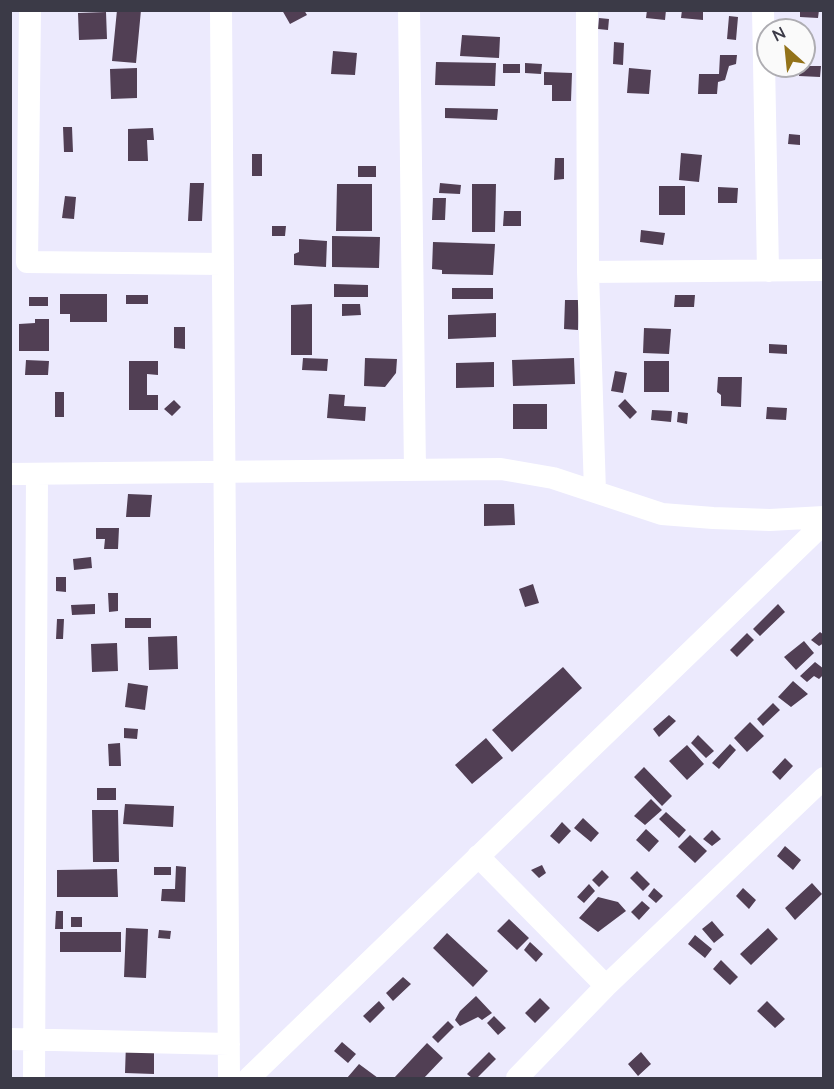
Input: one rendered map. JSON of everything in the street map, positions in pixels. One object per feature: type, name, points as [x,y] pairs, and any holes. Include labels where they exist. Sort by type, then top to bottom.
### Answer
[{"type":"street","points":[[30,10],[27,262],[223,264]]},
{"type":"street","points":[[221,10],[229,1078]]},
{"type":"street","points":[[409,10],[415,470]]},
{"type":"street","points":[[587,10],[588,272],[595,492]]},
{"type":"street","points":[[763,10],[768,271]]},
{"type":"street","points":[[10,69],[29,83]]},
{"type":"street","points":[[588,272],[824,270]]},
{"type":"street","points":[[10,474],[501,469],[553,478],[662,514],[770,520],[824,517]]},
{"type":"street","points":[[34,1078],[37,474]]},
{"type":"street","points":[[249,1078],[824,523]]},
{"type":"street","points":[[517,1078],[606,986],[824,778]]},
{"type":"street","points":[[478,856],[606,986]]},
{"type":"street","points":[[10,1039],[229,1044]]},
{"type":"building","points":[[117,10],[141,10],[136,63],[112,61]]},
{"type":"building","points":[[282,10],[304,10],[307,15],[290,24]]},
{"type":"building","points":[[647,10],[666,10],[665,20],[646,18]]},
{"type":"building","points":[[682,10],[703,10],[703,20],[681,18]]},
{"type":"building","points":[[800,10],[819,10],[818,18],[800,17]]},
{"type":"building","points":[[106,12],[107,39],[79,40],[78,13]]},
{"type":"building","points":[[729,16],[738,17],[736,40],[727,39]]},
{"type":"building","points":[[599,18],[609,19],[608,30],[598,29]]},
{"type":"building","points":[[462,35],[500,37],[499,58],[460,56]]},
{"type":"building","points":[[614,42],[624,43],[623,65],[613,64]]},
{"type":"building","points":[[333,51],[357,53],[355,75],[331,74]]},
{"type":"building","points":[[720,55],[737,55],[736,64],[729,66],[725,80],[718,82],[717,94],[698,94],[699,74],[719,74]]},
{"type":"building","points":[[436,62],[496,63],[495,86],[435,85]]},
{"type":"building","points":[[525,63],[542,64],[541,74],[525,73]]},
{"type":"building","points":[[503,64],[520,64],[520,73],[503,73]]},
{"type":"building","points":[[816,66],[821,66],[820,77],[816,77]]},
{"type":"building","points":[[137,68],[137,98],[111,99],[110,69]]},
{"type":"building","points":[[629,68],[651,70],[649,94],[627,93]]},
{"type":"building","points":[[544,72],[572,73],[571,101],[552,101],[552,85],[544,85]]},
{"type":"building","points":[[445,108],[498,109],[497,120],[445,118]]},
{"type":"building","points":[[63,127],[72,127],[73,152],[64,152]]},
{"type":"building","points":[[153,128],[154,140],[147,140],[148,161],[128,161],[128,129]]},
{"type":"building","points":[[789,134],[800,135],[800,145],[788,144]]},
{"type":"building","points":[[681,153],[702,155],[699,182],[679,180]]},
{"type":"building","points":[[252,154],[262,154],[262,176],[252,176]]},
{"type":"building","points":[[555,158],[564,158],[564,179],[554,180]]},
{"type":"building","points":[[358,166],[376,166],[376,177],[358,177]]},
{"type":"building","points":[[190,183],[204,183],[202,221],[188,221]]},
{"type":"building","points":[[440,183],[461,185],[460,194],[439,193]]},
{"type":"building","points":[[337,184],[372,184],[372,231],[336,231]]},
{"type":"building","points":[[472,184],[496,184],[495,232],[472,232]]},
{"type":"building","points":[[659,186],[685,186],[685,215],[659,215]]},
{"type":"building","points":[[718,187],[738,188],[737,203],[718,203]]},
{"type":"building","points":[[65,196],[76,197],[74,219],[62,218]]},
{"type":"building","points":[[433,198],[446,198],[445,220],[432,220]]},
{"type":"building","points":[[504,211],[521,211],[521,226],[503,226]]},
{"type":"building","points":[[272,226],[286,226],[285,236],[272,236]]},
{"type":"building","points":[[641,230],[665,233],[663,245],[640,242]]},
{"type":"building","points":[[332,236],[380,237],[379,268],[332,267]]},
{"type":"building","points":[[299,239],[327,241],[326,267],[294,265],[294,254],[299,252]]},
{"type":"building","points":[[433,242],[495,244],[493,275],[442,274],[442,270],[432,269]]},
{"type":"building","points":[[334,284],[368,285],[368,297],[334,297]]},
{"type":"building","points":[[452,288],[493,288],[493,299],[452,299]]},
{"type":"building","points":[[60,294],[107,294],[107,322],[70,322],[70,314],[60,314]]},
{"type":"building","points":[[126,295],[148,295],[148,304],[126,304]]},
{"type":"building","points":[[675,295],[695,295],[694,307],[674,307]]},
{"type":"building","points":[[29,297],[48,297],[48,306],[29,306]]},
{"type":"building","points":[[565,300],[579,300],[578,330],[564,329]]},
{"type":"building","points":[[312,304],[312,355],[291,355],[291,305]]},
{"type":"building","points":[[342,304],[360,304],[361,315],[342,316]]},
{"type":"building","points":[[496,313],[496,337],[448,339],[448,315]]},
{"type":"building","points":[[35,319],[49,319],[49,351],[19,351],[19,324],[35,323]]},
{"type":"building","points":[[174,327],[185,327],[185,349],[174,348]]},
{"type":"building","points":[[644,328],[671,329],[669,354],[643,353]]},
{"type":"building","points":[[769,344],[787,345],[787,354],[769,353]]},
{"type":"building","points":[[303,358],[328,359],[327,371],[302,370]]},
{"type":"building","points":[[365,358],[397,359],[396,373],[385,387],[364,386]]},
{"type":"building","points":[[574,358],[575,384],[513,386],[512,360]]},
{"type":"building","points":[[26,360],[49,361],[48,375],[25,375]]},
{"type":"building","points":[[129,361],[158,361],[158,375],[147,374],[147,395],[158,395],[158,410],[129,410]]},
{"type":"building","points":[[644,361],[669,361],[669,392],[644,392]]},
{"type":"building","points":[[494,362],[494,387],[456,388],[456,363]]},
{"type":"building","points":[[615,371],[627,373],[623,393],[611,391]]},
{"type":"building","points":[[718,377],[742,377],[741,407],[721,406],[721,395],[717,392]]},
{"type":"building","points":[[55,392],[64,392],[64,417],[55,417]]},
{"type":"building","points":[[329,394],[345,395],[344,406],[366,407],[365,421],[327,418]]},
{"type":"building","points":[[625,399],[637,412],[630,419],[618,406]]},
{"type":"building","points":[[174,400],[181,407],[172,416],[164,409]]},
{"type":"building","points":[[513,404],[547,404],[547,429],[513,429]]},
{"type":"building","points":[[767,407],[787,408],[786,420],[766,419]]},
{"type":"building","points":[[652,410],[672,411],[671,422],[651,420]]},
{"type":"building","points":[[678,412],[688,413],[687,424],[677,422]]},
{"type":"building","points":[[128,494],[152,495],[150,517],[126,517]]},
{"type":"building","points":[[484,504],[514,504],[515,525],[484,526]]},
{"type":"building","points":[[96,528],[119,528],[118,549],[104,549],[105,539],[96,539]]},
{"type":"building","points":[[91,557],[92,568],[74,570],[73,559]]},
{"type":"building","points":[[56,577],[66,577],[66,592],[56,591]]},
{"type":"building","points":[[533,584],[539,603],[525,607],[519,589]]},
{"type":"building","points":[[108,593],[118,593],[118,611],[109,612]]},
{"type":"building","points":[[95,604],[95,614],[72,615],[71,605]]},
{"type":"building","points":[[778,604],[785,612],[760,636],[753,629]]},
{"type":"building","points":[[125,618],[151,618],[151,628],[125,628]]},
{"type":"building","points":[[57,619],[64,619],[63,639],[56,639]]},
{"type":"building","points":[[820,632],[824,635],[824,643],[819,646],[811,640]]},
{"type":"building","points":[[747,633],[754,640],[737,657],[730,650]]},
{"type":"building","points":[[177,636],[178,669],[149,670],[148,637]]},
{"type":"building","points":[[804,641],[814,653],[796,670],[784,657]]},
{"type":"building","points":[[117,643],[118,671],[92,672],[91,644]]},
{"type":"building","points":[[815,662],[824,669],[824,674],[819,679],[814,676],[807,682],[800,676]]},
{"type":"building","points":[[563,667],[582,688],[512,752],[492,730]]},
{"type":"building","points":[[793,681],[808,694],[791,707],[778,697]]},
{"type":"building","points":[[128,683],[148,686],[145,710],[125,707]]},
{"type":"building","points":[[773,703],[780,710],[763,726],[757,719]]},
{"type":"building","points":[[669,715],[676,721],[659,737],[653,729]]},
{"type":"building","points":[[750,722],[764,736],[747,752],[734,738]]},
{"type":"building","points":[[124,728],[138,729],[137,739],[124,738]]},
{"type":"building","points":[[698,735],[714,751],[706,758],[691,743]]},
{"type":"building","points":[[486,738],[503,758],[472,784],[455,765]]},
{"type":"building","points":[[120,743],[121,766],[109,766],[108,744]]},
{"type":"building","points":[[730,744],[736,750],[719,769],[712,763]]},
{"type":"building","points":[[687,745],[704,764],[687,780],[669,761]]},
{"type":"building","points":[[785,758],[793,766],[780,780],[772,772]]},
{"type":"building","points":[[644,767],[672,796],[662,806],[634,777]]},
{"type":"building","points":[[97,788],[116,788],[116,800],[97,800]]},
{"type":"building","points":[[651,799],[662,810],[645,825],[634,816]]},
{"type":"building","points":[[125,804],[174,806],[173,827],[123,824]]},
{"type":"building","points":[[92,810],[118,810],[119,862],[93,862]]},
{"type":"building","points":[[666,812],[686,830],[679,838],[659,819]]},
{"type":"building","points":[[583,818],[599,833],[591,842],[574,828]]},
{"type":"building","points":[[562,822],[571,831],[559,844],[550,836]]},
{"type":"building","points":[[646,829],[659,841],[649,852],[636,840]]},
{"type":"building","points":[[712,830],[721,839],[712,846],[703,839]]},
{"type":"building","points":[[690,835],[707,851],[695,863],[678,847]]},
{"type":"building","points":[[785,846],[801,860],[793,870],[777,856]]},
{"type":"building","points":[[542,865],[546,873],[539,878],[531,870]]},
{"type":"building","points":[[176,866],[186,867],[185,902],[161,901],[162,889],[175,889]]},
{"type":"building","points":[[154,867],[171,867],[171,875],[154,875]]},
{"type":"building","points":[[117,869],[118,897],[57,897],[57,870]]},
{"type":"building","points":[[602,870],[609,877],[599,887],[592,880]]},
{"type":"building","points":[[637,871],[650,884],[643,891],[630,878]]},
{"type":"building","points":[[812,883],[822,894],[795,920],[785,908]]},
{"type":"building","points":[[589,884],[595,891],[584,903],[577,897]]},
{"type":"building","points":[[654,888],[663,896],[656,903],[648,896]]},
{"type":"building","points":[[743,888],[756,900],[749,909],[736,896]]},
{"type":"building","points":[[598,897],[618,902],[626,911],[598,932],[579,918]]},
{"type":"building","points":[[642,901],[650,908],[639,920],[631,912]]},
{"type":"building","points":[[56,911],[63,911],[63,929],[55,929]]},
{"type":"building","points":[[71,917],[82,917],[82,927],[71,927]]},
{"type":"building","points":[[509,919],[529,938],[517,950],[497,931]]},
{"type":"building","points":[[712,921],[724,935],[714,943],[702,929]]},
{"type":"building","points":[[126,928],[148,929],[146,978],[124,977]]},
{"type":"building","points":[[768,928],[778,939],[751,965],[740,954]]},
{"type":"building","points":[[159,930],[171,931],[170,939],[158,938]]},
{"type":"building","points":[[60,932],[121,932],[121,952],[60,952]]},
{"type":"building","points":[[447,933],[488,971],[473,987],[433,948]]},
{"type":"building","points":[[695,935],[712,949],[705,958],[688,944]]},
{"type":"building","points":[[530,942],[543,954],[536,962],[524,950]]},
{"type":"building","points":[[721,960],[738,977],[730,985],[713,969]]},
{"type":"building","points":[[403,977],[411,984],[393,1001],[386,993]]},
{"type":"building","points":[[476,996],[492,1013],[482,1020],[478,1017],[460,1026],[455,1020],[460,1011]]},
{"type":"building","points":[[540,998],[550,1008],[535,1023],[525,1013]]},
{"type":"building","points":[[379,1001],[385,1008],[370,1023],[363,1016]]},
{"type":"building","points":[[767,1001],[785,1019],[775,1028],[757,1011]]},
{"type":"building","points":[[494,1016],[506,1028],[498,1035],[487,1023]]},
{"type":"building","points":[[448,1021],[454,1027],[438,1043],[432,1037]]},
{"type":"building","points":[[342,1042],[356,1054],[348,1063],[334,1051]]},
{"type":"building","points":[[126,1043],[154,1043],[154,1074],[125,1073]]},
{"type":"building","points":[[427,1043],[443,1058],[424,1078],[394,1078]]},
{"type":"building","points":[[489,1052],[496,1059],[477,1078],[472,1078],[467,1074]]},
{"type":"building","points":[[641,1052],[651,1064],[638,1076],[628,1064]]},
{"type":"building","points":[[359,1064],[378,1078],[347,1078]]}]
